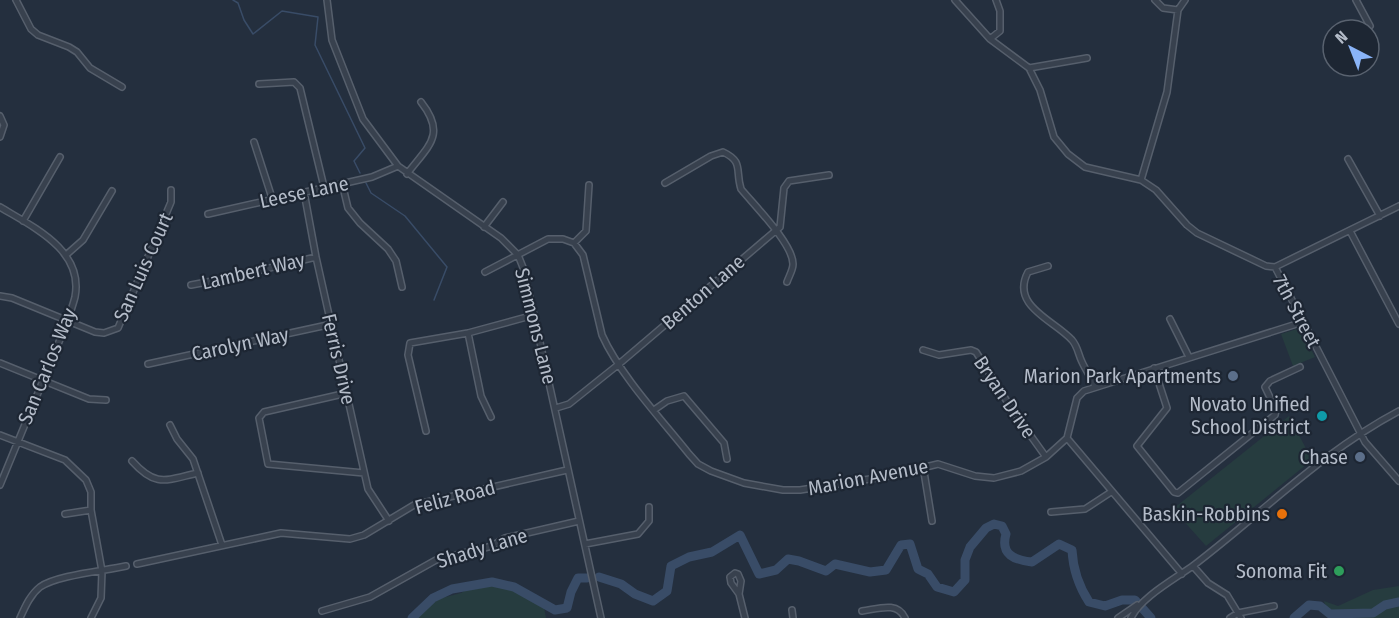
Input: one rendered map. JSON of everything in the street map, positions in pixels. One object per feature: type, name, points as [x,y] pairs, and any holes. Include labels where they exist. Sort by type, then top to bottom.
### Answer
[{"type":"street","points":[[16,0],[31,29],[44,39],[77,52],[90,68],[122,87]]},
{"type":"street","name":"Simmons Lane","points":[[327,0],[332,40],[363,119],[398,166],[501,238],[518,255],[524,270],[556,408],[567,470],[600,618]]},
{"type":"street","name":"7th Street","points":[[955,0],[990,39],[1029,68],[1040,90],[1054,137],[1060,147],[1086,167],[1141,180],[1156,190],[1197,233],[1266,266],[1275,267],[1360,432],[1373,453],[1399,481]]},
{"type":"street","points":[[990,39],[1000,31],[1000,11],[996,0]]},
{"type":"street","points":[[1155,0],[1163,8],[1178,10]]},
{"type":"street","points":[[1141,180],[1167,92],[1178,10],[1185,0]]},
{"type":"street","points":[[1356,0],[1366,18]]},
{"type":"street","points":[[1029,68],[1087,58]]},
{"type":"street","points":[[259,84],[294,82],[300,88],[324,187]]},
{"type":"street","points":[[407,174],[433,140],[435,128],[428,111],[420,102]]},
{"type":"street","points":[[0,116],[4,125],[0,137]]},
{"type":"street","points":[[255,142],[272,198]]},
{"type":"street","points":[[665,183],[711,156],[723,152],[734,157],[739,167],[738,180],[741,189],[791,253],[793,265],[787,282]]},
{"type":"street","points":[[23,221],[60,157]]},
{"type":"street","points":[[1348,159],[1380,216]]},
{"type":"street","name":"Leese Lane","points":[[208,214],[372,177],[398,166]]},
{"type":"street","points":[[775,231],[780,227],[784,188],[789,181],[829,175]]},
{"type":"street","points":[[342,183],[348,207],[360,224],[388,249],[396,261],[402,287]]},
{"type":"street","points":[[485,272],[548,238],[563,238],[574,243],[586,231],[589,184]]},
{"type":"street","name":"San Luis Court","points":[[68,320],[95,332],[104,333],[118,328],[171,202],[171,190]]},
{"type":"street","points":[[0,207],[56,243],[66,255],[83,240],[112,191]]},
{"type":"street","name":"Ferris Drive","points":[[304,192],[316,257],[368,489],[389,520]]},
{"type":"street","points":[[484,227],[503,202]]},
{"type":"street","points":[[1275,267],[1399,206]]},
{"type":"street","name":"Benton Lane","points":[[556,408],[569,404],[619,364],[775,231]]},
{"type":"street","points":[[1350,231],[1399,324]]},
{"type":"street","name":"Marion Avenue","points":[[574,243],[583,255],[602,335],[619,364],[698,464],[711,471],[760,486],[800,490],[889,476],[938,464],[975,476],[994,478],[1021,471],[1046,457],[1067,438]]},
{"type":"street","name":"San Carlos Way","points":[[0,484],[68,320],[75,296],[72,267],[66,255]]},
{"type":"street","name":"Lambert Way","points":[[191,285],[316,257]]},
{"type":"street","points":[[1048,266],[1028,272],[1023,286],[1026,300],[1032,308],[1075,343],[1080,359],[1095,387]]},
{"type":"street","points":[[0,296],[12,298],[68,320]]},
{"type":"street","points":[[426,431],[408,355],[410,343],[468,333],[534,315]]},
{"type":"street","points":[[1170,319],[1189,357]]},
{"type":"street","points":[[1182,574],[1067,438],[1077,398],[1084,391],[1095,387],[1303,322]]},
{"type":"street","name":"Carolyn Way","points":[[148,363],[332,324]]},
{"type":"street","points":[[468,333],[481,396],[491,417]]},
{"type":"street","name":"Bryan Drive","points":[[923,350],[939,355],[971,350],[976,352],[1013,411],[1046,457]]},
{"type":"street","points":[[0,363],[89,399],[106,400]]},
{"type":"street","points":[[1154,368],[1167,408],[1137,446],[1174,492],[1178,493],[1275,415],[1276,410],[1265,387],[1270,381],[1300,367]]},
{"type":"street","points":[[347,393],[264,412],[259,418],[268,464],[364,473]]},
{"type":"street","points":[[654,410],[667,401],[684,396],[724,443],[727,459]]},
{"type":"street","points":[[1118,618],[1193,566],[1360,432],[1399,411]]},
{"type":"street","points":[[170,425],[177,439],[193,459],[222,545]]},
{"type":"street","points":[[0,435],[65,460],[75,467],[86,480],[91,492],[91,510],[102,571],[101,598],[91,618]]},
{"type":"street","points":[[132,461],[151,479],[164,480],[198,473]]},
{"type":"street","points":[[923,466],[932,521]]},
{"type":"street","name":"Feliz Road","points":[[137,564],[281,533],[350,538],[364,535],[414,505],[567,470]]},
{"type":"street","points":[[1051,512],[1085,509],[1111,492]]},
{"type":"street","points":[[585,544],[639,534],[649,521],[649,507]]},
{"type":"street","points":[[65,514],[91,510]]},
{"type":"street","name":"Shady Lane","points":[[322,611],[370,597],[448,555],[478,550],[492,546],[504,538],[579,521]]},
{"type":"street","points":[[20,618],[28,601],[39,588],[52,581],[126,566]]},
{"type":"street","points":[[1193,566],[1208,583],[1227,595],[1240,615]]},
{"type":"street","points":[[739,594],[745,618]]},
{"type":"street","points":[[862,611],[895,606],[901,610],[905,618]]},
{"type":"street","points":[[1230,618],[1274,606]]},
{"type":"street","points":[[1131,618],[1137,607]]},
{"type":"street","points":[[792,610],[793,618]]},
{"type":"green space","points":[[1297,329],[1302,332],[1315,357],[1293,366],[1281,334]]},
{"type":"green space","points":[[1289,416],[1312,460],[1206,546],[1173,509]]},
{"type":"green space","points":[[497,582],[517,593],[531,593],[543,602],[546,618],[411,618],[424,607],[442,598],[461,593],[478,583]]},
{"type":"green space","points":[[1399,586],[1399,618],[1328,618],[1324,601],[1338,606],[1373,590]]},
{"type":"waterway","points":[[233,0],[238,3],[244,20],[253,34],[282,11],[318,17],[315,45],[365,148],[354,161],[360,173]]},
{"type":"waterway","points":[[366,183],[371,193],[405,216],[447,267],[434,300]]},
{"type":"waterway","points":[[599,577],[621,584],[635,594],[653,601],[667,591],[671,566],[689,557],[712,552],[740,535],[759,574],[776,570],[788,559],[826,571],[835,564],[870,572],[886,570],[901,545],[910,544],[918,569],[928,574],[937,587],[954,592],[965,580],[965,560],[970,547],[986,528],[994,524],[1002,526],[1006,534],[1007,552],[1015,558],[1032,562],[1059,544],[1072,550],[1077,577],[1089,602],[1105,606],[1122,600],[1135,600],[1151,618]]},
{"type":"waterway","points":[[412,618],[433,598],[452,589],[492,582],[514,587],[555,610],[567,608],[578,578],[587,578]]},
{"type":"waterway","points":[[1294,618],[1309,605],[1320,606],[1330,614],[1373,613],[1385,605],[1399,602]]},
{"type":"place","name":"Marion Park Apartments","points":[[1233,376]]},
{"type":"place","name":"Novato Unified School District","points":[[1322,416]]},
{"type":"place","name":"Chase","points":[[1360,457]]},
{"type":"place","name":"Baskin-Robbins","points":[[1282,514]]},
{"type":"place","name":"Sonoma Fit","points":[[1339,571]]}]
